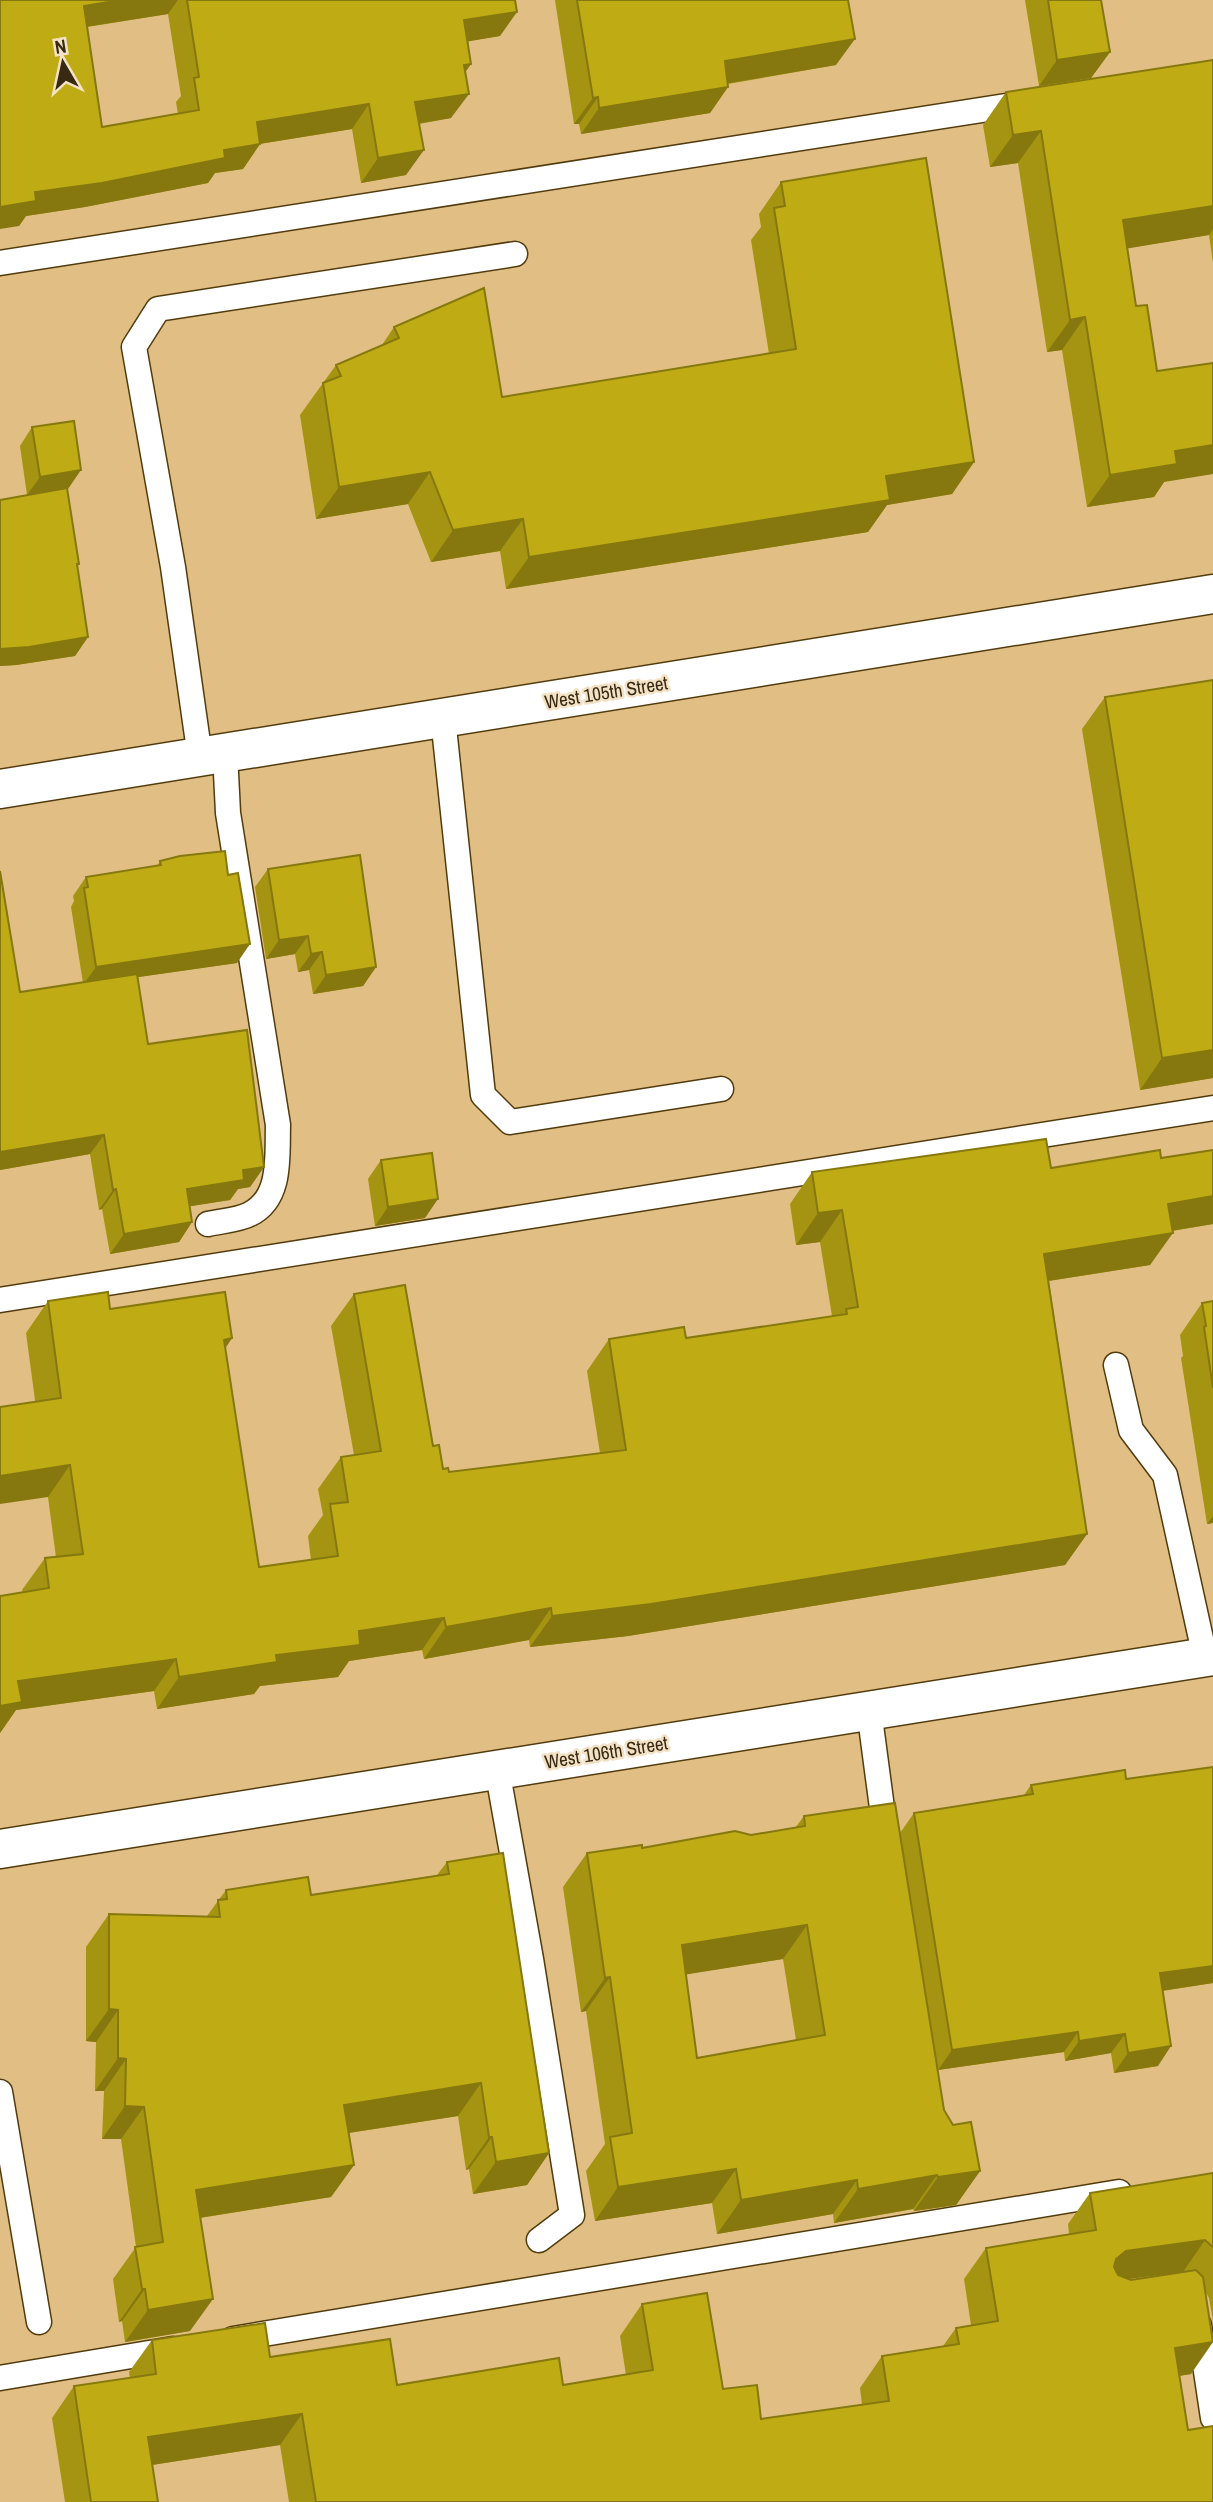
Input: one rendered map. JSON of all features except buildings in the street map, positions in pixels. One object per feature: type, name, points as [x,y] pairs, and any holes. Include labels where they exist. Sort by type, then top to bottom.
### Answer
[{"type":"street","name":"West 105th Street","points":[[0,789],[1213,594]]},
{"type":"street","name":"West 106th Street","points":[[0,1849],[1209,1656]]},
{"type":"lane","points":[[0,263],[1048,100]]},
{"type":"lane","points":[[208,1224],[251,1214],[271,1195],[276,1172],[278,1125],[228,813],[173,567],[134,347],[158,309],[515,254]]},
{"type":"lane","points":[[443,718],[483,1095],[510,1122],[721,1089]]},
{"type":"lane","points":[[0,1300],[1213,1108]]},
{"type":"lane","points":[[1116,1365],[1131,1430],[1165,1475],[1209,1656]]},
{"type":"lane","points":[[869,1710],[888,1856]]},
{"type":"lane","points":[[497,1769],[572,2215],[539,2241]]},
{"type":"lane","points":[[0,2092],[39,2322]]},
{"type":"lane","points":[[0,2378],[1144,2188]]},
{"type":"lane","points":[[1195,2301],[1213,2418]]}]
